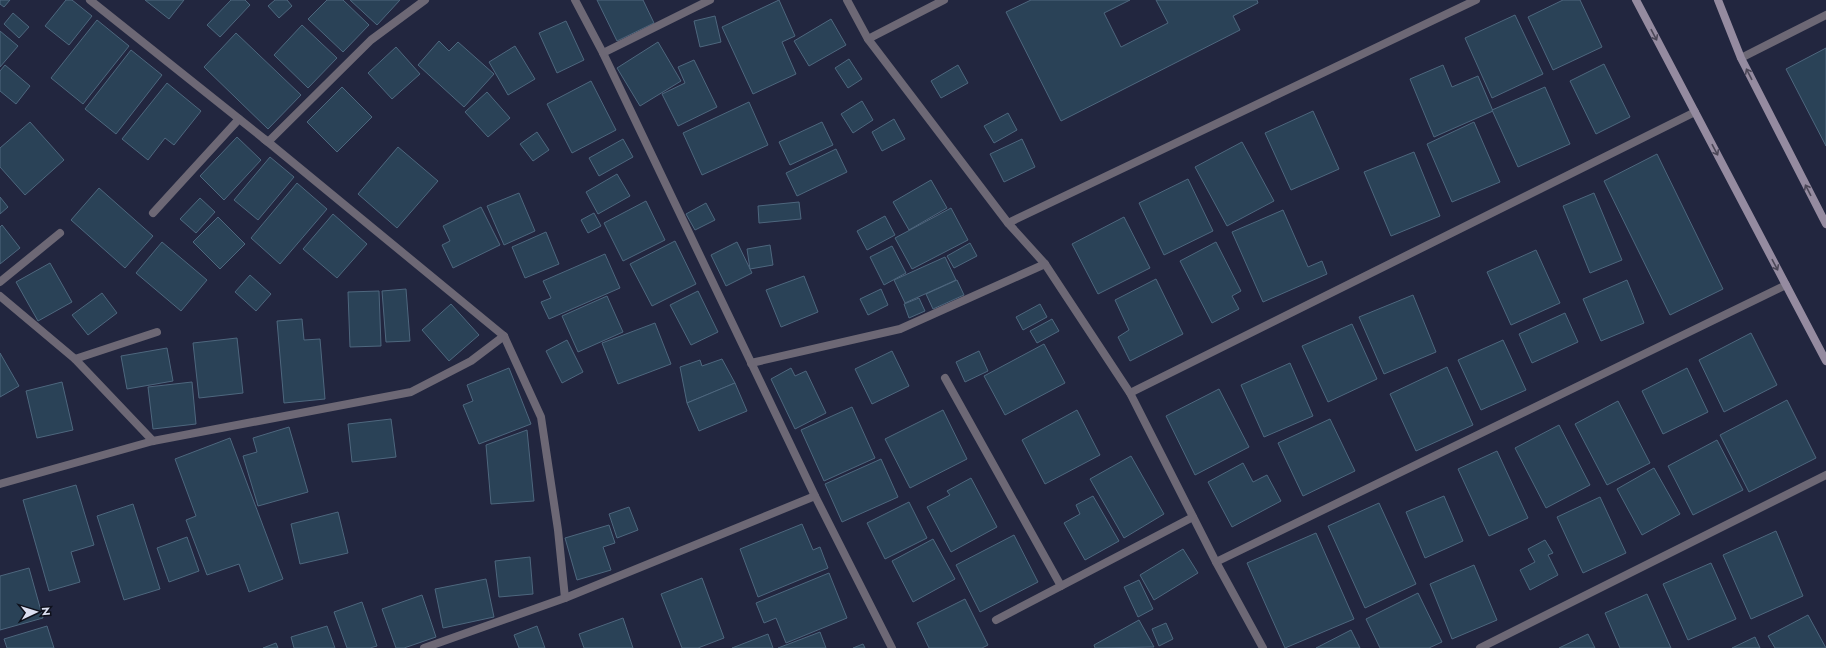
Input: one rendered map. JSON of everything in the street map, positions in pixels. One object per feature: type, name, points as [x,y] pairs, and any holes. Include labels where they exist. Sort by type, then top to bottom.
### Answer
[{"type":"main road","points":[[1636,0],[1826,361]]},
{"type":"main road","points":[[1718,0],[1741,58],[1826,224]]},
{"type":"street","points":[[90,0],[268,142]]},
{"type":"street","points":[[99,0],[268,142],[504,336],[541,417],[558,530],[565,598]]},
{"type":"street","points":[[268,142],[372,40],[425,0]]},
{"type":"street","points":[[575,0],[603,53],[815,496],[892,648]]},
{"type":"street","points":[[603,53],[710,0]]},
{"type":"street","points":[[847,0],[868,39],[1008,223],[1045,264],[1130,393],[1216,562],[1263,648]]},
{"type":"street","points":[[868,39],[944,0]]},
{"type":"street","points":[[1008,223],[1476,0]]},
{"type":"street","points":[[1741,58],[1826,16]]},
{"type":"street","points":[[1130,393],[1695,112]]},
{"type":"street","points":[[153,213],[239,119]]},
{"type":"street","points":[[0,282],[60,233]]},
{"type":"street","points":[[751,363],[900,329],[1045,264]]},
{"type":"street","points":[[1216,562],[1786,285]]},
{"type":"street","points":[[0,296],[75,359],[154,441]]},
{"type":"street","points":[[75,359],[157,332]]},
{"type":"street","points":[[0,484],[154,441],[411,392],[471,360],[504,336]]},
{"type":"street","points":[[945,378],[1061,586]]},
{"type":"street","points":[[1480,648],[1826,475]]},
{"type":"street","points":[[424,648],[565,598],[815,496]]},
{"type":"street","points":[[996,620],[1193,517]]},
{"type":"building","points":[[0,0],[10,0],[4,7],[0,4]]},
{"type":"building","points":[[66,0],[72,0],[92,16],[69,45],[45,26]]},
{"type":"building","points":[[145,0],[184,0],[169,19]]},
{"type":"building","points":[[231,0],[245,0],[250,5],[220,37],[207,25]]},
{"type":"building","points":[[275,0],[287,0],[292,6],[279,18],[268,6]]},
{"type":"building","points":[[327,0],[343,0],[369,25],[343,52],[308,19]]},
{"type":"building","points":[[350,0],[400,0],[377,25]]},
{"type":"building","points":[[597,0],[643,0],[654,23],[617,41]]},
{"type":"building","points":[[779,0],[795,36],[782,42],[796,74],[753,94],[722,27]]},
{"type":"building","points":[[1031,0],[1130,0],[1104,13],[1121,47],[1168,23],[1156,0],[1257,0],[1258,3],[1233,16],[1240,30],[1061,121],[1006,12]]},
{"type":"building","points":[[1563,0],[1580,0],[1602,47],[1553,70],[1528,17]]},
{"type":"building","points":[[13,13],[29,27],[19,38],[4,24]]},
{"type":"building","points":[[1515,15],[1543,74],[1492,98],[1465,38]]},
{"type":"building","points":[[715,16],[721,42],[700,47],[694,21]]},
{"type":"building","points":[[831,19],[846,45],[809,66],[794,41]]},
{"type":"building","points":[[97,20],[129,46],[83,104],[51,78]]},
{"type":"building","points":[[566,21],[584,60],[557,73],[539,33]]},
{"type":"building","points":[[302,25],[337,58],[308,88],[274,55]]},
{"type":"building","points":[[0,31],[18,46],[0,67]]},
{"type":"building","points":[[236,33],[301,95],[268,129],[204,67]]},
{"type":"building","points":[[439,41],[449,51],[458,42],[494,74],[464,107],[418,65]]},
{"type":"building","points":[[658,42],[681,81],[640,106],[617,68]]},
{"type":"building","points":[[515,46],[535,79],[508,95],[489,62]]},
{"type":"building","points":[[396,47],[420,74],[392,99],[368,73]]},
{"type":"building","points":[[1826,48],[1826,146],[1786,69]]},
{"type":"building","points":[[131,50],[162,75],[116,134],[85,109]]},
{"type":"building","points":[[849,59],[862,79],[848,88],[835,68]]},
{"type":"building","points":[[694,60],[717,107],[678,126],[662,94],[685,83],[678,67]]},
{"type":"building","points":[[1604,64],[1630,117],[1596,134],[1570,81]]},
{"type":"building","points":[[5,65],[30,86],[16,104],[0,91],[0,71]]},
{"type":"building","points":[[958,65],[968,83],[941,98],[931,81]]},
{"type":"building","points":[[1443,65],[1452,87],[1478,76],[1493,111],[1434,137],[1410,79]]},
{"type":"building","points":[[591,81],[616,130],[572,153],[547,104]]},
{"type":"building","points":[[167,83],[201,111],[174,145],[165,138],[148,160],[122,139]]},
{"type":"building","points":[[342,87],[372,117],[337,152],[307,122]]},
{"type":"building","points":[[1545,87],[1570,144],[1518,167],[1492,110]]},
{"type":"building","points":[[487,92],[510,118],[488,137],[465,112]]},
{"type":"building","points":[[862,101],[873,120],[853,133],[841,114]]},
{"type":"building","points":[[749,102],[768,145],[702,175],[683,133]]},
{"type":"building","points":[[1313,111],[1339,169],[1291,190],[1265,133]]},
{"type":"building","points":[[1008,113],[1017,130],[994,143],[984,126]]},
{"type":"building","points":[[894,119],[905,139],[882,151],[872,132]]},
{"type":"building","points":[[30,122],[64,160],[25,195],[0,167],[0,148]]},
{"type":"building","points":[[822,122],[833,145],[790,165],[779,142]]},
{"type":"building","points":[[1474,122],[1500,182],[1452,202],[1427,144]]},
{"type":"building","points":[[537,132],[549,150],[533,161],[520,144]]},
{"type":"building","points":[[237,137],[261,160],[224,200],[200,176]]},
{"type":"building","points":[[623,139],[633,157],[599,176],[589,158]]},
{"type":"building","points":[[1022,139],[1035,167],[1004,182],[990,154]]},
{"type":"building","points":[[1242,142],[1274,201],[1227,226],[1195,167]]},
{"type":"building","points":[[398,147],[438,181],[397,228],[358,194]]},
{"type":"building","points":[[836,149],[847,172],[797,196],[786,173]]},
{"type":"building","points":[[1414,152],[1440,216],[1391,236],[1364,172]]},
{"type":"building","points":[[1657,154],[1723,289],[1670,315],[1604,181]]},
{"type":"building","points":[[270,157],[294,177],[258,220],[234,200]]},
{"type":"building","points":[[617,174],[630,196],[598,214],[586,192]]},
{"type":"building","points":[[1188,179],[1213,231],[1164,255],[1139,203]]},
{"type":"building","points":[[931,180],[947,208],[909,230],[893,202]]},
{"type":"building","points":[[297,183],[327,209],[280,264],[251,238]]},
{"type":"building","points":[[99,188],[153,236],[125,268],[71,220]]},
{"type":"building","points":[[519,193],[535,231],[504,245],[487,206]]},
{"type":"building","points":[[1594,193],[1622,260],[1590,273],[1563,206]]},
{"type":"building","points":[[0,197],[8,207],[0,214]]},
{"type":"building","points":[[200,198],[215,212],[196,233],[180,219]]},
{"type":"building","points":[[646,201],[665,240],[623,261],[604,223]]},
{"type":"building","points":[[799,202],[801,219],[759,223],[758,206]]},
{"type":"building","points":[[706,203],[715,220],[695,230],[686,214]]},
{"type":"building","points":[[481,207],[500,245],[453,268],[442,245],[450,241],[443,226]]},
{"type":"building","points":[[951,208],[968,240],[912,269],[895,238]]},
{"type":"building","points":[[1283,210],[1308,267],[1322,261],[1327,274],[1263,302],[1232,232]]},
{"type":"building","points":[[594,213],[601,226],[588,233],[581,220]]},
{"type":"building","points":[[333,214],[367,244],[337,278],[303,249]]},
{"type":"building","points":[[885,216],[895,235],[867,250],[857,231]]},
{"type":"building","points":[[218,217],[245,244],[220,269],[193,242]]},
{"type":"building","points":[[1124,217],[1150,268],[1098,294],[1072,244]]},
{"type":"building","points":[[2,225],[20,248],[0,264],[0,227]]},
{"type":"building","points":[[546,232],[559,264],[525,278],[512,247]]},
{"type":"building","points":[[675,241],[696,284],[652,306],[630,264]]},
{"type":"building","points":[[162,242],[207,280],[181,311],[136,273]]},
{"type":"building","points":[[737,242],[752,273],[726,286],[711,255]]},
{"type":"building","points":[[1216,242],[1241,291],[1232,296],[1239,309],[1212,323],[1180,261]]},
{"type":"building","points":[[970,243],[977,256],[954,268],[947,256]]},
{"type":"building","points":[[770,245],[773,265],[750,269],[747,249]]},
{"type":"building","points":[[892,246],[906,273],[884,285],[870,257]]},
{"type":"building","points":[[1536,250],[1560,303],[1511,325],[1487,272]]},
{"type":"building","points":[[605,254],[620,288],[549,319],[541,302],[551,298],[543,281]]},
{"type":"building","points":[[945,257],[956,280],[905,303],[894,280]]},
{"type":"building","points":[[50,263],[72,302],[38,321],[16,282]]},
{"type":"building","points":[[250,275],[271,294],[256,311],[235,292]]},
{"type":"building","points":[[804,276],[818,312],[781,327],[766,290]]},
{"type":"building","points":[[1156,279],[1183,334],[1130,361],[1118,337],[1129,330],[1115,300]]},
{"type":"building","points":[[957,280],[964,295],[933,309],[926,294]]},
{"type":"building","points":[[1627,280],[1644,323],[1601,341],[1583,299]]},
{"type":"building","points":[[406,289],[410,341],[386,342],[382,291]]},
{"type":"building","points":[[881,289],[888,305],[868,315],[860,299]]},
{"type":"building","points":[[379,291],[381,346],[350,347],[348,292]]},
{"type":"building","points":[[698,291],[718,332],[691,345],[670,305]]},
{"type":"building","points":[[102,293],[117,313],[88,335],[72,315]]},
{"type":"building","points":[[1413,295],[1436,352],[1384,374],[1359,317]]},
{"type":"building","points":[[607,296],[623,332],[578,352],[562,316]]},
{"type":"building","points":[[919,298],[925,311],[909,318],[904,304]]},
{"type":"building","points":[[451,304],[479,335],[449,361],[422,330]]},
{"type":"building","points":[[1040,304],[1047,317],[1023,330],[1016,317]]},
{"type":"building","points":[[1565,313],[1578,342],[1532,363],[1519,334]]},
{"type":"building","points":[[302,319],[304,340],[320,339],[325,399],[284,403],[277,321]]},
{"type":"building","points":[[1052,319],[1059,331],[1037,343],[1030,331]]},
{"type":"building","points":[[655,323],[671,364],[618,384],[602,343]]},
{"type":"building","points":[[1352,324],[1377,379],[1328,402],[1302,346]]},
{"type":"building","points":[[1751,333],[1777,385],[1724,412],[1699,360]]},
{"type":"building","points":[[237,338],[243,393],[199,398],[193,343]]},
{"type":"building","points":[[567,340],[583,372],[562,383],[546,351]]},
{"type":"building","points":[[1503,340],[1526,390],[1481,410],[1458,360]]},
{"type":"building","points":[[1044,344],[1065,383],[1005,415],[984,376]]},
{"type":"building","points":[[167,348],[173,381],[127,389],[121,356]]},
{"type":"building","points":[[892,351],[909,386],[872,404],[855,369]]},
{"type":"building","points":[[979,351],[988,371],[965,382],[956,362]]},
{"type":"building","points":[[0,353],[19,386],[0,397]]},
{"type":"building","points":[[722,359],[735,383],[687,403],[680,367],[700,360],[702,366]]},
{"type":"building","points":[[1290,363],[1313,416],[1264,437],[1241,385]]},
{"type":"building","points":[[1447,367],[1473,425],[1416,451],[1390,394]]},
{"type":"building","points":[[509,368],[531,424],[479,444],[463,405],[473,401],[467,385]]},
{"type":"building","points":[[791,368],[795,376],[806,371],[826,413],[795,429],[771,379]]},
{"type":"building","points":[[1687,368],[1708,412],[1663,434],[1642,391]]},
{"type":"building","points":[[62,382],[73,430],[37,438],[26,391]]},
{"type":"building","points":[[192,382],[196,424],[153,429],[148,387]]},
{"type":"building","points":[[735,383],[747,411],[699,431],[687,403]]},
{"type":"building","points":[[1219,389],[1249,447],[1195,475],[1166,416]]},
{"type":"building","points":[[1787,400],[1816,458],[1749,492],[1720,435]]},
{"type":"building","points":[[1618,401],[1650,463],[1607,485],[1575,424]]},
{"type":"building","points":[[852,407],[875,458],[824,481],[801,430]]},
{"type":"building","points":[[943,410],[967,459],[910,488],[885,439]]},
{"type":"building","points":[[1077,410],[1100,455],[1045,484],[1022,440]]},
{"type":"building","points":[[391,419],[396,457],[352,462],[348,424]]},
{"type":"building","points":[[1330,419],[1355,471],[1303,496],[1278,443]]},
{"type":"building","points":[[1559,425],[1590,485],[1546,508],[1515,448]]},
{"type":"building","points":[[289,427],[308,492],[258,506],[243,456],[257,452],[253,438]]},
{"type":"building","points":[[527,430],[534,501],[491,504],[486,445]]},
{"type":"building","points":[[230,438],[283,579],[249,592],[239,564],[207,575],[186,520],[196,516],[175,459]]},
{"type":"building","points":[[1717,440],[1743,490],[1693,515],[1668,466]]},
{"type":"building","points":[[1497,451],[1528,518],[1489,536],[1458,469]]},
{"type":"building","points":[[1131,456],[1164,514],[1124,538],[1090,479]]},
{"type":"building","points":[[881,459],[898,497],[842,522],[825,484]]},
{"type":"building","points":[[1243,463],[1253,482],[1267,475],[1281,501],[1232,527],[1208,482]]},
{"type":"building","points":[[1654,468],[1680,514],[1642,535],[1617,489]]},
{"type":"building","points":[[971,478],[997,527],[951,552],[927,507],[950,495],[947,491]]},
{"type":"building","points":[[76,485],[94,545],[71,552],[80,582],[49,591],[23,500]]},
{"type":"building","points":[[1093,496],[1119,541],[1085,560],[1064,523],[1080,514],[1076,505]]},
{"type":"building","points":[[1444,496],[1463,541],[1425,558],[1406,512]]},
{"type":"building","points":[[1600,497],[1626,553],[1583,573],[1557,517]]},
{"type":"building","points":[[909,502],[927,538],[885,559],[867,523]]},
{"type":"building","points":[[1379,503],[1416,584],[1365,608],[1328,526]]},
{"type":"building","points":[[133,504],[160,589],[124,600],[97,516]]},
{"type":"building","points":[[629,507],[638,530],[617,538],[609,514]]},
{"type":"building","points":[[338,512],[348,553],[300,564],[291,524]]},
{"type":"building","points":[[802,524],[813,550],[820,547],[828,568],[758,597],[740,549]]},
{"type":"building","points":[[609,525],[615,543],[603,547],[611,570],[577,580],[565,538]]},
{"type":"building","points":[[1776,531],[1803,596],[1751,619],[1723,555]]},
{"type":"building","points":[[1316,533],[1354,619],[1285,648],[1247,563]]},
{"type":"building","points":[[1014,535],[1038,582],[980,612],[956,565]]},
{"type":"building","points":[[187,537],[199,571],[169,582],[157,548]]},
{"type":"building","points":[[933,539],[955,579],[913,602],[892,561]]},
{"type":"building","points":[[1545,540],[1553,553],[1548,555],[1558,575],[1530,590],[1520,570],[1535,562],[1528,549]]},
{"type":"building","points":[[1183,549],[1198,573],[1154,600],[1140,575]]},
{"type":"building","points":[[530,557],[533,594],[499,597],[495,561]]},
{"type":"building","points":[[1711,563],[1736,619],[1688,640],[1663,584]]},
{"type":"building","points":[[1474,565],[1497,620],[1452,639],[1430,584]]},
{"type":"building","points":[[29,568],[43,618],[0,630],[0,576]]},
{"type":"building","points":[[829,573],[847,618],[786,643],[776,618],[764,623],[756,603]]},
{"type":"building","points":[[702,578],[724,638],[698,648],[682,648],[661,594]]},
{"type":"building","points":[[486,579],[494,617],[443,628],[435,589]]},
{"type":"building","points":[[1139,580],[1153,609],[1138,617],[1124,587]]},
{"type":"building","points":[[1418,593],[1442,642],[1429,648],[1380,648],[1366,619]]},
{"type":"building","points":[[1647,594],[1671,648],[1620,648],[1605,613]]},
{"type":"building","points":[[422,595],[436,637],[404,648],[396,648],[382,609]]},
{"type":"building","points":[[965,599],[988,645],[982,648],[929,648],[917,623]]},
{"type":"building","points":[[362,602],[377,646],[370,648],[347,648],[334,612]]},
{"type":"building","points":[[1808,615],[1826,648],[1775,648],[1768,636]]},
{"type":"building","points":[[623,618],[633,648],[584,648],[579,634]]},
{"type":"building","points":[[1139,620],[1154,647],[1095,648],[1094,645]]},
{"type":"building","points":[[1166,623],[1173,639],[1159,646],[1152,629]]},
{"type":"building","points":[[47,626],[54,648],[7,648],[4,639]]},
{"type":"building","points":[[327,626],[335,648],[294,648],[291,637]]},
{"type":"building","points":[[537,626],[545,648],[519,648],[514,635]]},
{"type":"building","points":[[1351,630],[1360,648],[1316,648]]},
{"type":"building","points":[[820,632],[826,648],[778,648]]},
{"type":"building","points":[[768,634],[773,648],[732,648]]},
{"type":"building","points":[[1588,634],[1595,648],[1559,648]]},
{"type":"building","points":[[1755,637],[1760,648],[1732,648]]},
{"type":"building","points":[[276,643],[278,648],[263,648]]},
{"type":"building","points":[[863,644],[865,648],[853,648]]}]
